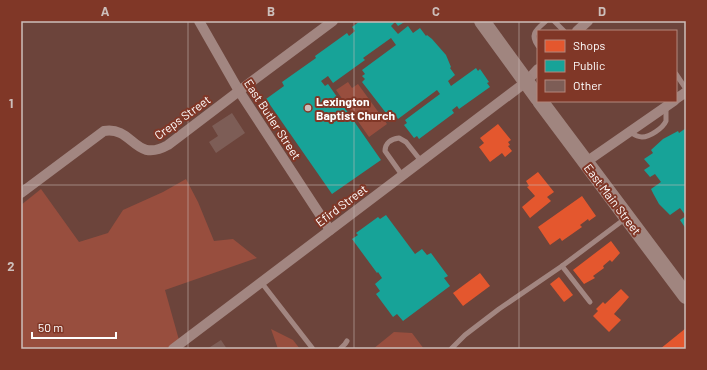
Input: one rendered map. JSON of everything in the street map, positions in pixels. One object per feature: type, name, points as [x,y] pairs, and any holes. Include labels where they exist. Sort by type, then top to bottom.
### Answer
[{"type":"main road","points":[[482,21],[537,97]]},
{"type":"main road","name":"East Main Street","points":[[541,102],[686,296]]},
{"type":"street","name":"East Butler Street","points":[[198,21],[239,91],[330,230]]},
{"type":"street","name":"Creps Street","points":[[21,194],[104,132],[111,130],[118,131],[144,150],[153,152],[161,149],[333,21]]},
{"type":"street","points":[[578,30],[588,21]]},
{"type":"street","name":"Efird Street","points":[[173,349],[526,82],[537,70]]},
{"type":"street","points":[[677,98],[686,92]]},
{"type":"street","points":[[586,162],[672,102]]},
{"type":"lane","points":[[537,45],[535,42],[534,34],[536,30],[546,21]]},
{"type":"lane","points":[[554,21],[563,30]]},
{"type":"lane","points":[[677,75],[686,88]]},
{"type":"lane","points":[[630,132],[642,137],[649,135],[660,128],[666,121],[672,102]]},
{"type":"lane","points":[[402,175],[385,151],[386,145],[392,140],[399,138],[406,142],[421,161]]},
{"type":"lane","points":[[451,349],[465,335],[499,309],[562,266],[627,218]]},
{"type":"lane","points":[[562,266],[590,302]]},
{"type":"lane","points":[[261,282],[314,349]]},
{"type":"lane","points":[[340,349],[347,341]]},
{"type":"shaded area","points":[[348,82],[352,88],[358,84],[387,124],[369,137],[336,90]]},
{"type":"shaded area","points":[[186,179],[198,202],[214,241],[233,239],[257,258],[165,290],[179,340],[167,349],[21,349],[21,205],[41,189],[79,242],[108,233],[123,210],[163,192]]},
{"type":"shaded area","points":[[271,329],[293,340],[300,349],[278,349]]},
{"type":"shaded area","points":[[394,332],[412,333],[424,349],[373,349]]},
{"type":"building: Shops","points":[[498,124],[511,140],[508,142],[510,145],[508,146],[512,151],[505,157],[502,153],[490,162],[479,147],[484,143],[480,138]]},
{"type":"building: Shops","points":[[538,172],[554,192],[547,197],[551,201],[530,218],[522,207],[535,196],[527,187],[529,186],[526,181]]},
{"type":"building: Shops","points":[[582,196],[596,216],[589,221],[588,219],[580,225],[582,227],[562,241],[560,238],[550,245],[538,227]]},
{"type":"building: Shops","points":[[611,241],[620,253],[612,262],[610,260],[603,266],[604,268],[593,276],[595,278],[584,284],[573,270]]},
{"type":"building: Shops","points":[[480,273],[490,286],[463,306],[453,293]]},
{"type":"building: Shops","points":[[559,277],[573,295],[564,302],[550,284]]},
{"type":"building: Shops","points":[[621,289],[629,297],[614,314],[621,320],[609,332],[593,316],[598,311],[596,309],[603,302],[605,304]]},
{"type":"building: Shops","points":[[686,328],[686,349],[660,349]]},
{"type":"building: Public","name":"Lexington Baptist Church","points":[[360,21],[406,21],[398,26],[395,22],[391,26],[398,34],[408,26],[413,33],[420,28],[426,36],[427,35],[432,39],[446,55],[451,67],[450,68],[455,75],[448,81],[451,86],[476,68],[478,71],[480,69],[489,82],[487,83],[490,87],[459,109],[457,106],[452,110],[454,113],[419,139],[417,136],[414,138],[404,125],[407,123],[405,120],[440,94],[437,90],[398,119],[394,113],[391,115],[388,111],[386,113],[362,82],[365,79],[362,76],[365,74],[362,70],[396,45],[391,38],[363,58],[365,60],[333,83],[328,76],[321,81],[325,86],[328,84],[381,160],[332,194],[266,99],[284,86],[282,82],[316,58],[315,56],[347,33],[349,36],[355,31],[352,27]]},
{"type":"building: Public","points":[[686,128],[686,216],[680,208],[670,215],[659,204],[651,189],[661,182],[655,174],[650,177],[644,170],[650,166],[644,159],[653,153],[651,150],[663,139],[678,131],[679,133]]},
{"type":"building: Public","points":[[386,215],[415,254],[422,249],[427,255],[431,253],[448,276],[444,278],[450,286],[403,321],[397,314],[393,317],[376,294],[380,291],[375,284],[382,278],[352,239],[358,235],[356,233],[378,217],[380,219]]},
{"type":"building: Public","points":[[686,216],[686,229],[680,220]]},
{"type":"building: Other","points":[[232,113],[245,133],[216,153],[209,142],[218,136],[212,126]]},
{"type":"building: Other","points":[[221,340],[227,349],[207,349]]},
{"type":"place","name":"Lexington Baptist Church","points":[[308,108]]}]
